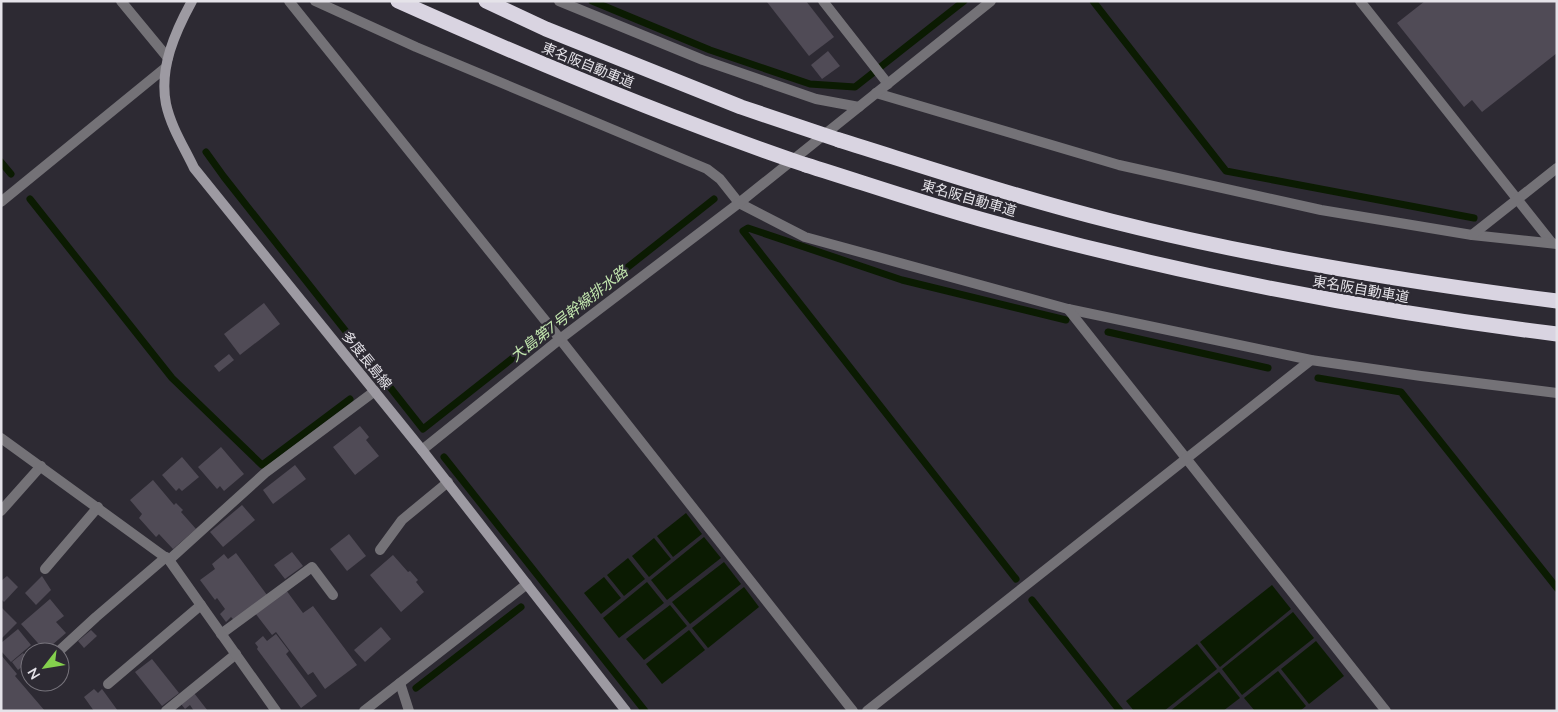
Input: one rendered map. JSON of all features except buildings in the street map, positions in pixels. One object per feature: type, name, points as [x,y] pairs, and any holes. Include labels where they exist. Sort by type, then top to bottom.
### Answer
[{"type":"highway","name":"東名阪自動車道","points":[[398,1],[542,65],[730,140],[806,166],[979,219],[1101,251],[1229,281],[1459,322],[1557,334]]},
{"type":"highway","name":"東名阪自動車道","points":[[486,1],[546,29],[741,107],[989,187],[1101,218],[1226,247],[1340,270],[1467,290],[1557,301]]},
{"type":"main road","name":"多度長島線","points":[[192,1],[172,44],[166,63],[164,89],[166,105],[176,132],[194,168],[448,482],[626,711]]},
{"type":"street","points":[[1,202],[166,63],[121,1]]},
{"type":"street","points":[[289,1],[546,321],[853,711]]},
{"type":"street","points":[[315,1],[416,47],[707,169],[720,179],[739,203],[805,237],[1068,309],[1311,360],[1557,393]]},
{"type":"street","points":[[559,1],[703,60],[816,99],[858,107]]},
{"type":"street","points":[[823,1],[885,80]]},
{"type":"street","points":[[422,450],[558,337],[739,203],[876,93],[885,80],[992,1]]},
{"type":"street","points":[[1360,1],[1554,244]]},
{"type":"street","points":[[876,93],[1119,165],[1321,210],[1472,235],[1554,244]]},
{"type":"street","points":[[1472,235],[1557,168]]},
{"type":"street","points":[[1068,309],[1386,711]]},
{"type":"street","points":[[867,711],[1311,360]]},
{"type":"street","points":[[69,642],[265,473],[375,391]]},
{"type":"street","points":[[1,438],[167,559],[276,711]]},
{"type":"street","points":[[1,511],[40,466]]},
{"type":"street","points":[[380,550],[402,520],[448,482]]},
{"type":"street","points":[[45,569],[98,507]]},
{"type":"street","points":[[222,634],[312,567],[333,595]]},
{"type":"street","points":[[364,711],[527,584]]},
{"type":"street","points":[[108,684],[201,605]]},
{"type":"street","points":[[166,711],[236,654]]},
{"type":"street","points":[[400,683],[409,711]]},
{"type":"shaded area","points":[[686,513],[702,534],[673,557],[657,536]]},
{"type":"shaded area","points":[[704,537],[721,558],[667,600],[651,580]]},
{"type":"shaded area","points":[[654,538],[671,559],[649,577],[632,556]]},
{"type":"shaded area","points":[[628,558],[645,579],[624,596],[607,575]]},
{"type":"shaded area","points":[[724,562],[741,584],[690,624],[672,602]]},
{"type":"shaded area","points":[[604,577],[621,598],[601,614],[584,593]]},
{"type":"shaded area","points":[[647,582],[664,603],[619,638],[603,618]]},
{"type":"shaded area","points":[[1272,585],[1291,609],[1220,667],[1200,642]]},
{"type":"shaded area","points":[[744,587],[759,607],[708,648],[692,628]]},
{"type":"shaded area","points":[[670,605],[687,626],[644,660],[626,639]]},
{"type":"shaded area","points":[[1293,612],[1314,638],[1242,695],[1222,669]]},
{"type":"shaded area","points":[[689,630],[705,650],[662,684],[646,664]]},
{"type":"shaded area","points":[[1316,641],[1344,676],[1309,704],[1281,669]]},
{"type":"shaded area","points":[[1197,644],[1217,669],[1164,711],[1134,711],[1126,701]]},
{"type":"shaded area","points":[[1278,671],[1306,706],[1300,711],[1255,711],[1244,698]]},
{"type":"shaded area","points":[[1219,672],[1240,698],[1223,711],[1170,711]]},
{"type":"waterway","points":[[592,1],[710,50],[810,84],[855,87],[964,1]]},
{"type":"waterway","points":[[1093,1],[1226,171],[1474,218]]},
{"type":"waterway","name":"大島第7号幹線排水路","points":[[206,152],[423,429],[714,199]]},
{"type":"waterway","points":[[1,162],[11,174]]},
{"type":"waterway","points":[[30,199],[172,378],[262,465],[350,399]]},
{"type":"waterway","points":[[1016,579],[743,231],[748,228],[902,280],[1066,320]]},
{"type":"waterway","points":[[1108,332],[1268,368]]},
{"type":"waterway","points":[[1318,378],[1401,392],[1557,588]]},
{"type":"waterway","points":[[444,457],[645,711]]},
{"type":"waterway","points":[[1032,600],[1120,711]]},
{"type":"waterway","points":[[416,688],[521,607]]}]
